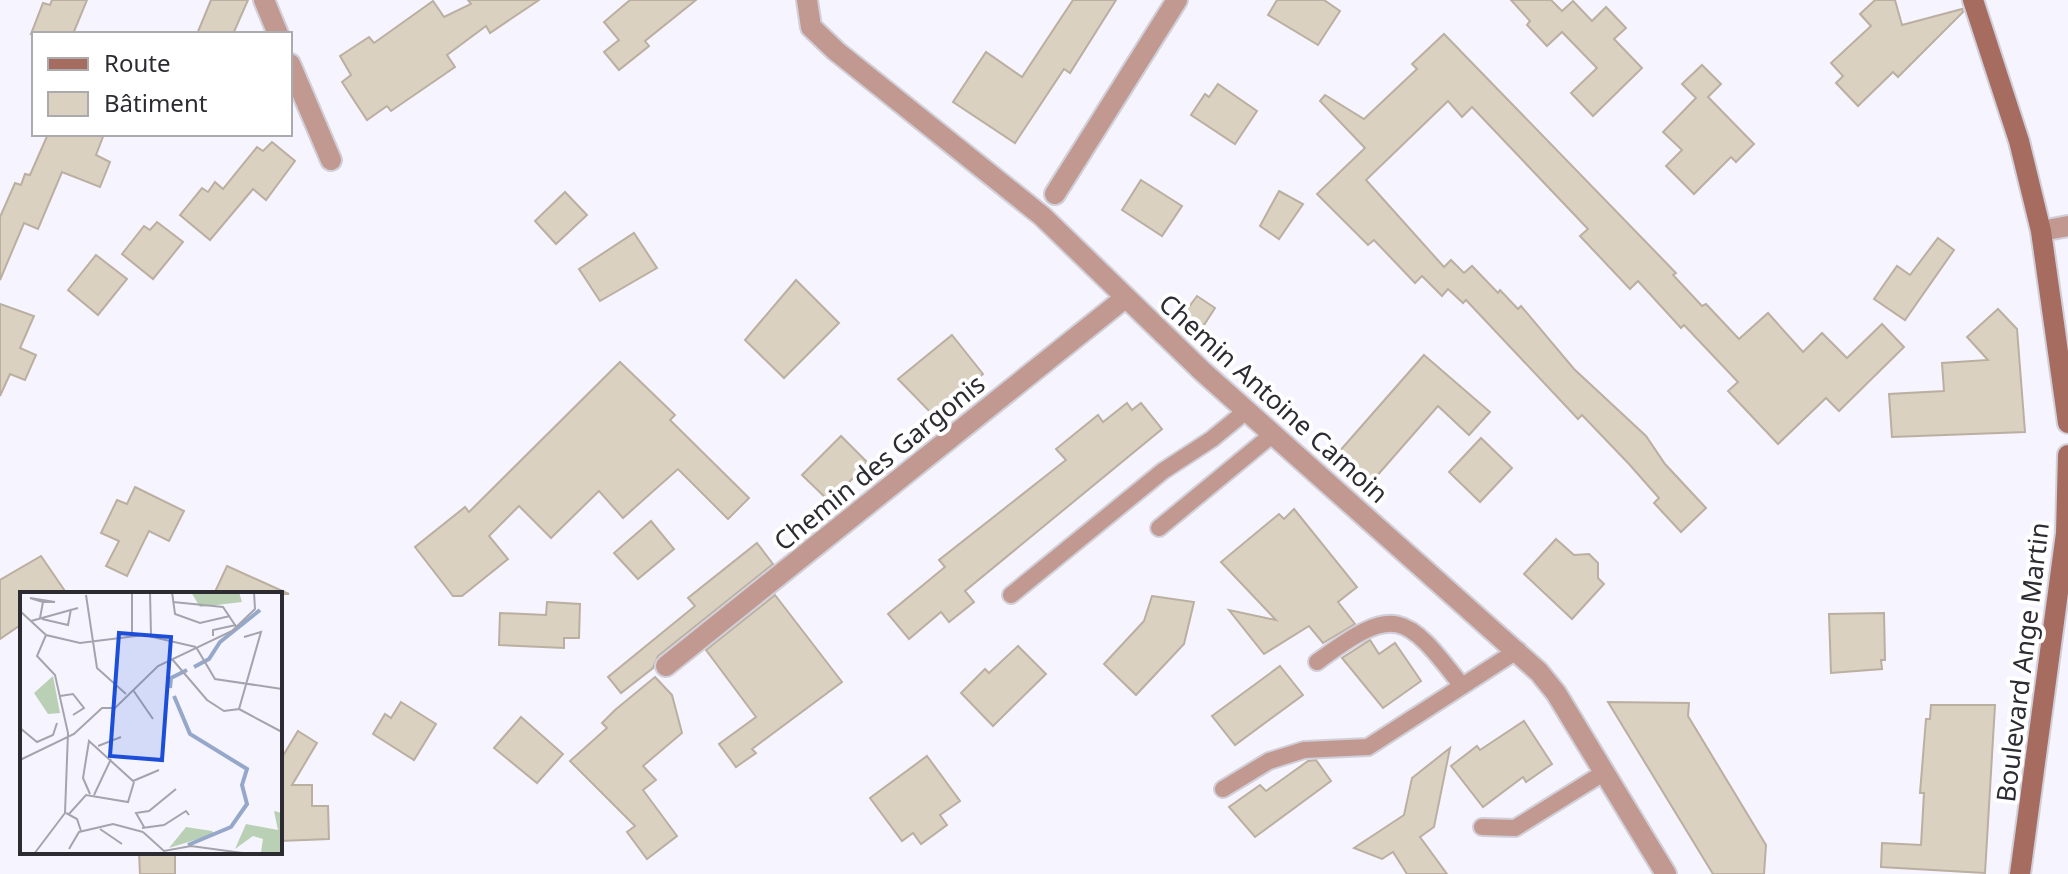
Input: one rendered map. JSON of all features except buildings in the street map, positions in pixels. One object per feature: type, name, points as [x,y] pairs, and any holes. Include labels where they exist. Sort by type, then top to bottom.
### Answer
[{"type":"street","points":[[264,0],[277,32]]},
{"type":"street","name":"Chemin Antoine Camoin","points":[[807,0],[811,27],[836,51],[1042,216],[1246,411],[1518,650],[1556,693],[1666,874]]},
{"type":"street","points":[[1055,194],[1177,0]]},
{"type":"street","points":[[1973,0],[2019,141],[2041,231],[2068,423]]},
{"type":"street","points":[[292,69],[331,160]]},
{"type":"street","points":[[2041,231],[2068,226]]},
{"type":"street","name":"Chemin des Gargonis","points":[[666,666],[1125,298]]},
{"type":"street","name":"Boulevard Ange Martin","points":[[2020,874],[2067,532],[2068,455]]},
{"type":"lane","points":[[1011,595],[1163,471],[1212,439],[1246,411]]},
{"type":"lane","points":[[1159,528],[1273,434]]},
{"type":"lane","points":[[1317,662],[1359,631],[1388,621],[1426,638],[1462,686]]},
{"type":"lane","points":[[1223,789],[1269,761],[1304,750],[1368,747],[1518,650]]},
{"type":"lane","points":[[1482,827],[1515,828],[1605,772]]}]
